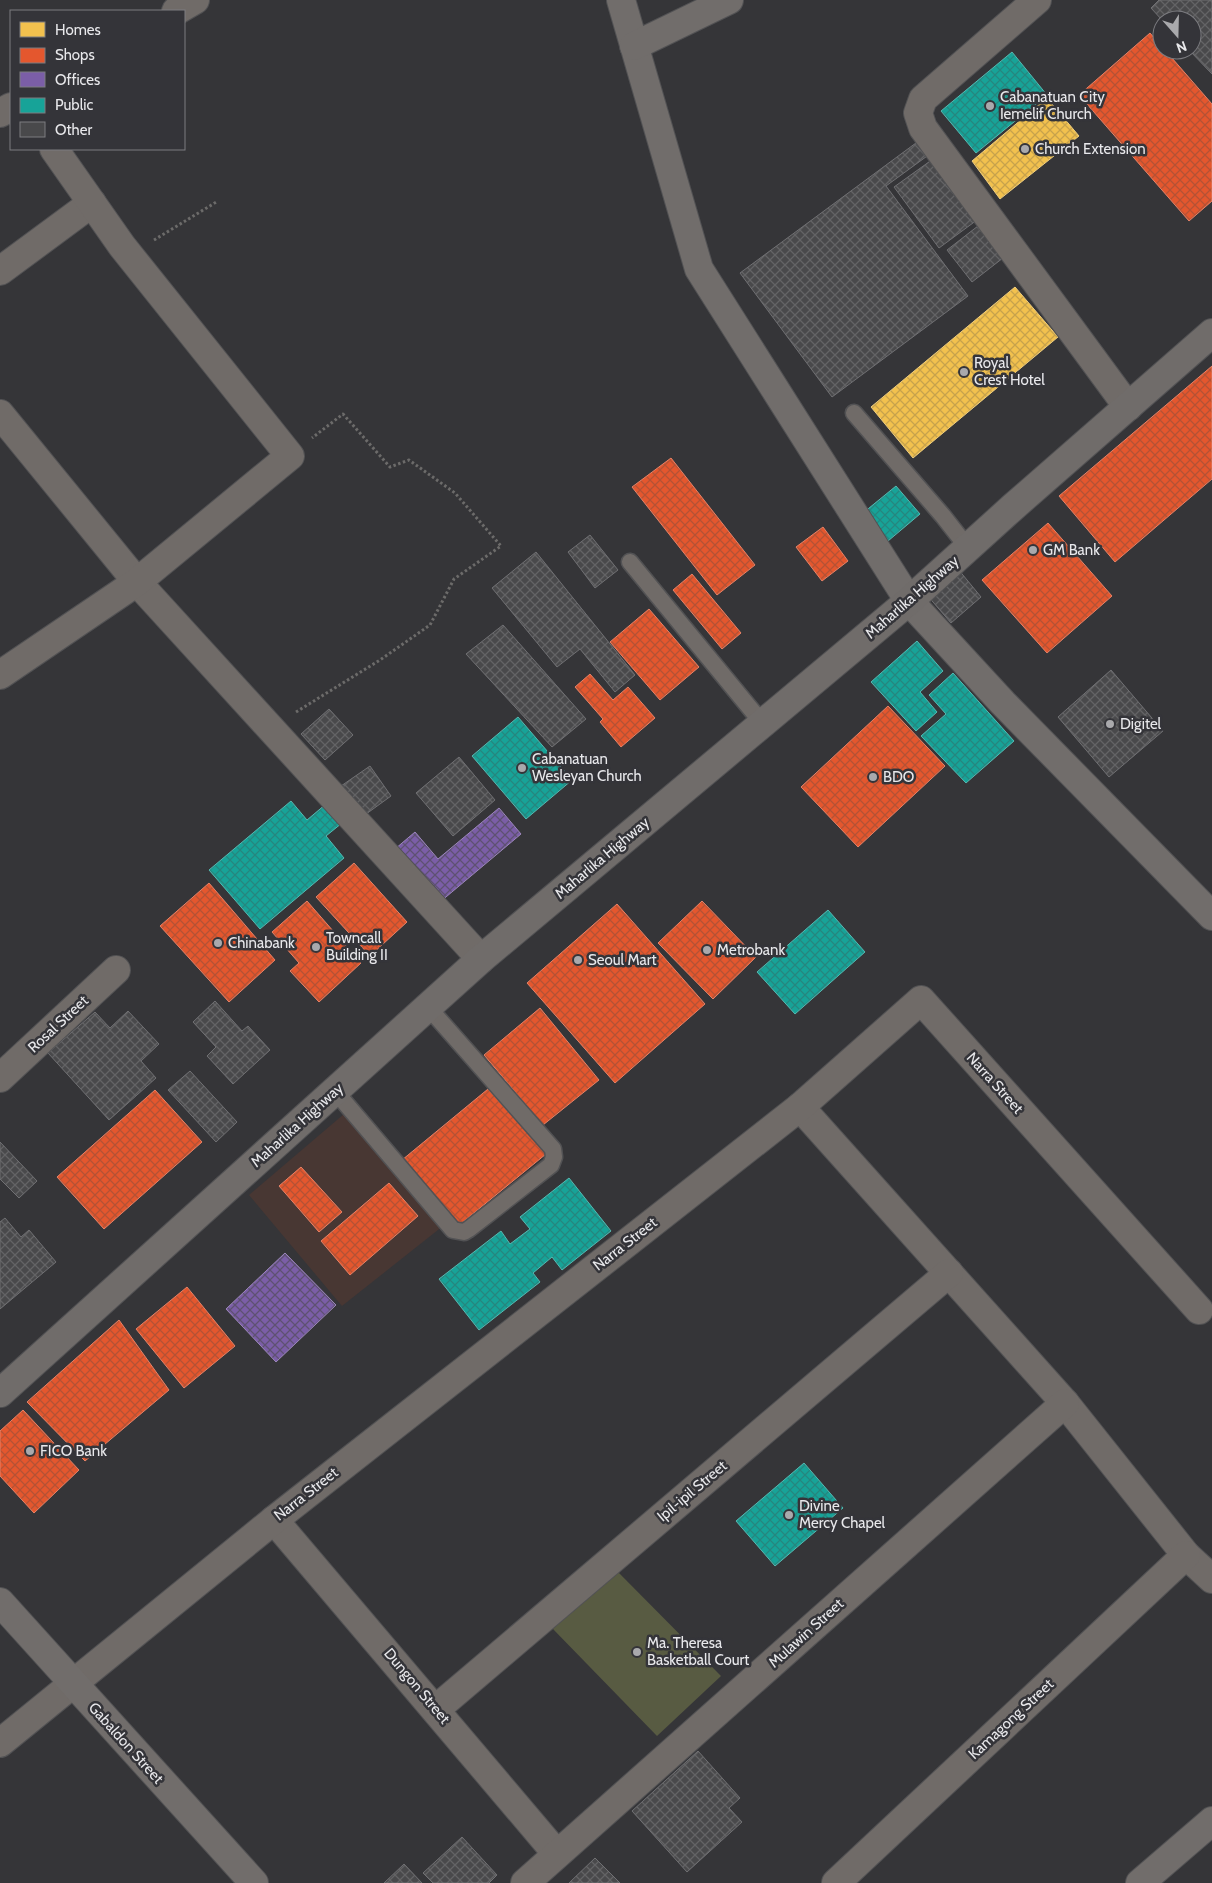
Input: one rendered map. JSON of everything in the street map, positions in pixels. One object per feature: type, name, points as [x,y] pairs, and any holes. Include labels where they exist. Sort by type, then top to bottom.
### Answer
[{"type":"main road","name":"Maharlika Highway","points":[[4,1381],[335,1091],[481,959],[909,601],[1212,333]]},
{"type":"street","points":[[178,10],[195,0]]},
{"type":"street","points":[[621,0],[700,269],[909,601],[1003,703],[1212,916]]},
{"type":"street","points":[[634,46],[729,0]]},
{"type":"street","points":[[1037,0],[923,99],[918,113],[923,128],[1128,407]]},
{"type":"street","points":[[0,675],[137,582],[290,456],[130,255],[55,150]]},
{"type":"street","points":[[0,271],[92,203]]},
{"type":"street","points":[[0,414],[137,582],[481,959]]},
{"type":"street","name":"Rosal Street","points":[[0,1078],[116,970]]},
{"type":"street","name":"Narra Street","points":[[0,1743],[274,1520],[800,1107],[921,1000],[1199,1310]]},
{"type":"street","points":[[800,1107],[1065,1403],[1186,1555],[1212,1578]]},
{"type":"street","name":"Ipil-ipil Street","points":[[436,1709],[949,1273]]},
{"type":"street","name":"Mulawin Street","points":[[525,1883],[1065,1403]]},
{"type":"street","name":"Dungon Street","points":[[274,1520],[558,1854]]},
{"type":"street","name":"Kamagong Street","points":[[836,1883],[1186,1555]]},
{"type":"street","name":"Gabaldon Street","points":[[0,1602],[72,1684],[254,1883]]},
{"type":"street","points":[[1140,1883],[1212,1821]]},
{"type":"lane","points":[[854,413],[944,516],[968,548]]},
{"type":"lane","points":[[630,562],[763,724]]},
{"type":"lane","points":[[335,1091],[453,1230],[459,1232],[469,1229],[551,1165],[554,1157],[553,1149],[428,1007]]},
{"type":"path","points":[[130,255],[218,201]]},
{"type":"path","points":[[271,728],[380,660],[430,625],[454,579],[501,546],[455,493],[409,460],[390,467],[343,414],[290,456]]},
{"type":"shaded area","points":[[344,1114],[443,1226],[342,1306],[249,1195]]},
{"type":"green space","name":"Ma. Theresa Basketball Court","points":[[618,1572],[721,1676],[657,1736],[552,1628]]},
{"type":"building: Homes","name":"Church Extension","points":[[1047,98],[1079,136],[1000,199],[972,161]]},
{"type":"building: Homes","name":"Royal Crest Hotel","points":[[1015,287],[1058,337],[913,458],[871,407]]},
{"type":"building: Shops","points":[[1150,33],[1152,35],[1152,60],[1174,60],[1212,104],[1212,201],[1189,221],[1079,95]]},
{"type":"building: Shops","points":[[1212,366],[1212,479],[1115,562],[1059,496]]},
{"type":"building: Shops","points":[[671,458],[755,565],[717,595],[632,487]]},
{"type":"building: Shops","points":[[1048,523],[1112,596],[1047,653],[982,580]]},
{"type":"building: Shops","points":[[823,527],[848,561],[822,581],[796,547]]},
{"type":"building: Shops","points":[[692,574],[741,633],[722,649],[673,590]]},
{"type":"building: Shops","points":[[649,609],[699,667],[660,700],[610,642]]},
{"type":"building: Shops","points":[[590,674],[613,700],[628,687],[655,718],[621,747],[600,722],[603,719],[575,687]]},
{"type":"building: Shops","name":"BDO","points":[[888,706],[945,766],[858,847],[801,787]]},
{"type":"building: Shops","points":[[354,863],[407,922],[370,956],[316,897]]},
{"type":"building: Shops","name":"Chinabank","points":[[209,883],[275,960],[229,1002],[160,926]]},
{"type":"building: Shops","name":"Towncall Building II","points":[[307,901],[361,963],[319,1002],[290,971],[299,963],[272,932]]},
{"type":"building: Shops","name":"Metrobank","points":[[702,901],[756,957],[713,999],[658,943]]},
{"type":"building: Shops","points":[[617,904],[705,1004],[615,1083],[527,983]]},
{"type":"building: Shops","points":[[540,1008],[599,1080],[543,1125],[484,1055]]},
{"type":"building: Shops","points":[[488,1089],[546,1154],[458,1226],[402,1160]]},
{"type":"building: Shops","points":[[155,1090],[202,1142],[104,1229],[57,1177]]},
{"type":"building: Shops","points":[[301,1167],[342,1212],[319,1232],[279,1186]]},
{"type":"building: Shops","points":[[389,1183],[418,1216],[350,1275],[321,1241]]},
{"type":"building: Shops","points":[[187,1287],[235,1346],[184,1388],[136,1329]]},
{"type":"building: Shops","points":[[119,1320],[169,1390],[85,1461],[27,1402]]},
{"type":"building: Shops","name":"FICO Bank","points":[[23,1410],[79,1470],[34,1513],[0,1476],[0,1431]]},
{"type":"building: Offices","points":[[499,808],[521,834],[440,902],[395,849],[415,832],[438,859]]},
{"type":"building: Offices","points":[[285,1253],[336,1305],[276,1362],[226,1309]]},
{"type":"building: Public","name":"Cabanatuan City Iemelif Church","points":[[1012,52],[1047,95],[976,153],[941,111]]},
{"type":"building: Public","points":[[896,486],[920,514],[888,541],[863,513]]},
{"type":"building: Public","points":[[917,641],[943,671],[920,692],[937,712],[916,731],[871,682]]},
{"type":"building: Public","points":[[953,673],[1014,741],[966,783],[921,736],[946,714],[929,695]]},
{"type":"building: Public","name":"Cabanatuan Wesleyan Church","points":[[518,717],[572,780],[526,819],[472,756]]},
{"type":"building: Public","points":[[291,801],[307,820],[326,804],[342,823],[326,836],[344,858],[260,929],[209,870]]},
{"type":"building: Public","points":[[828,910],[865,952],[795,1014],[757,972]]},
{"type":"building: Public","points":[[569,1178],[611,1231],[562,1270],[552,1257],[533,1273],[540,1282],[479,1330],[439,1279],[501,1231],[510,1244],[530,1229],[520,1217]]},
{"type":"building: Public","name":"Divine Mercy Chapel","points":[[804,1463],[843,1508],[775,1566],[736,1521]]},
{"type":"building: Other","points":[[1159,0],[1212,0],[1212,74],[1199,60],[1202,60],[1202,10],[1153,10],[1151,8]]},
{"type":"building: Other","points":[[924,137],[934,151],[886,186],[968,296],[832,397],[740,273]]},
{"type":"building: Other","points":[[933,159],[977,220],[939,248],[894,187]]},
{"type":"building: Other","points":[[987,219],[1012,251],[972,282],[947,250]]},
{"type":"building: Other","points":[[590,535],[618,570],[595,588],[568,552]]},
{"type":"building: Other","points":[[536,552],[635,675],[615,692],[580,649],[557,667],[492,588]]},
{"type":"building: Other","points":[[958,569],[981,597],[951,623],[927,595]]},
{"type":"building: Other","points":[[503,625],[586,719],[552,747],[466,654]]},
{"type":"building: Other","name":"Digitel","points":[[1111,670],[1163,731],[1109,777],[1058,717]]},
{"type":"building: Other","points":[[329,709],[353,735],[325,760],[301,734]]},
{"type":"building: Other","points":[[459,757],[495,800],[453,836],[416,793]]},
{"type":"building: Other","points":[[370,766],[391,796],[362,817],[341,786]]},
{"type":"building: Other","points":[[215,1001],[242,1031],[248,1026],[270,1050],[233,1084],[207,1056],[216,1047],[193,1022]]},
{"type":"building: Other","points":[[128,1011],[159,1044],[141,1061],[156,1078],[109,1120],[48,1053],[95,1012],[110,1028]]},
{"type":"building: Other","points":[[190,1071],[237,1122],[216,1142],[168,1090]]},
{"type":"building: Other","points":[[0,1142],[37,1181],[19,1198],[0,1179]]},
{"type":"building: Other","points":[[5,1218],[21,1237],[29,1230],[56,1262],[0,1309],[0,1222]]},
{"type":"building: Other","points":[[698,1751],[740,1798],[729,1808],[742,1822],[687,1872],[632,1811]]},
{"type":"building: Other","points":[[462,1837],[497,1875],[489,1883],[433,1883],[423,1873]]},
{"type":"building: Other","points":[[595,1858],[620,1883],[569,1883]]},
{"type":"building: Other","points":[[404,1864],[422,1883],[384,1883]]},
{"type":"place","name":"Cabanatuan City Iemelif Church","points":[[990,106]]},
{"type":"place","name":"Church Extension","points":[[1025,149]]},
{"type":"place","name":"Royal Crest Hotel","points":[[964,372]]},
{"type":"place","name":"GM Bank","points":[[1033,550]]},
{"type":"place","name":"Digitel","points":[[1110,724]]},
{"type":"place","name":"Cabanatuan Wesleyan Church","points":[[522,768]]},
{"type":"place","name":"BDO","points":[[873,777]]},
{"type":"place","name":"Chinabank","points":[[218,943]]},
{"type":"place","name":"Towncall Building II","points":[[316,947]]},
{"type":"place","name":"Metrobank","points":[[707,950]]},
{"type":"place","name":"Seoul Mart","points":[[578,960]]},
{"type":"place","name":"FICO Bank","points":[[30,1451]]},
{"type":"place","name":"Divine Mercy Chapel","points":[[789,1515]]},
{"type":"place","name":"Ma. Theresa Basketball Court","points":[[637,1652]]}]
